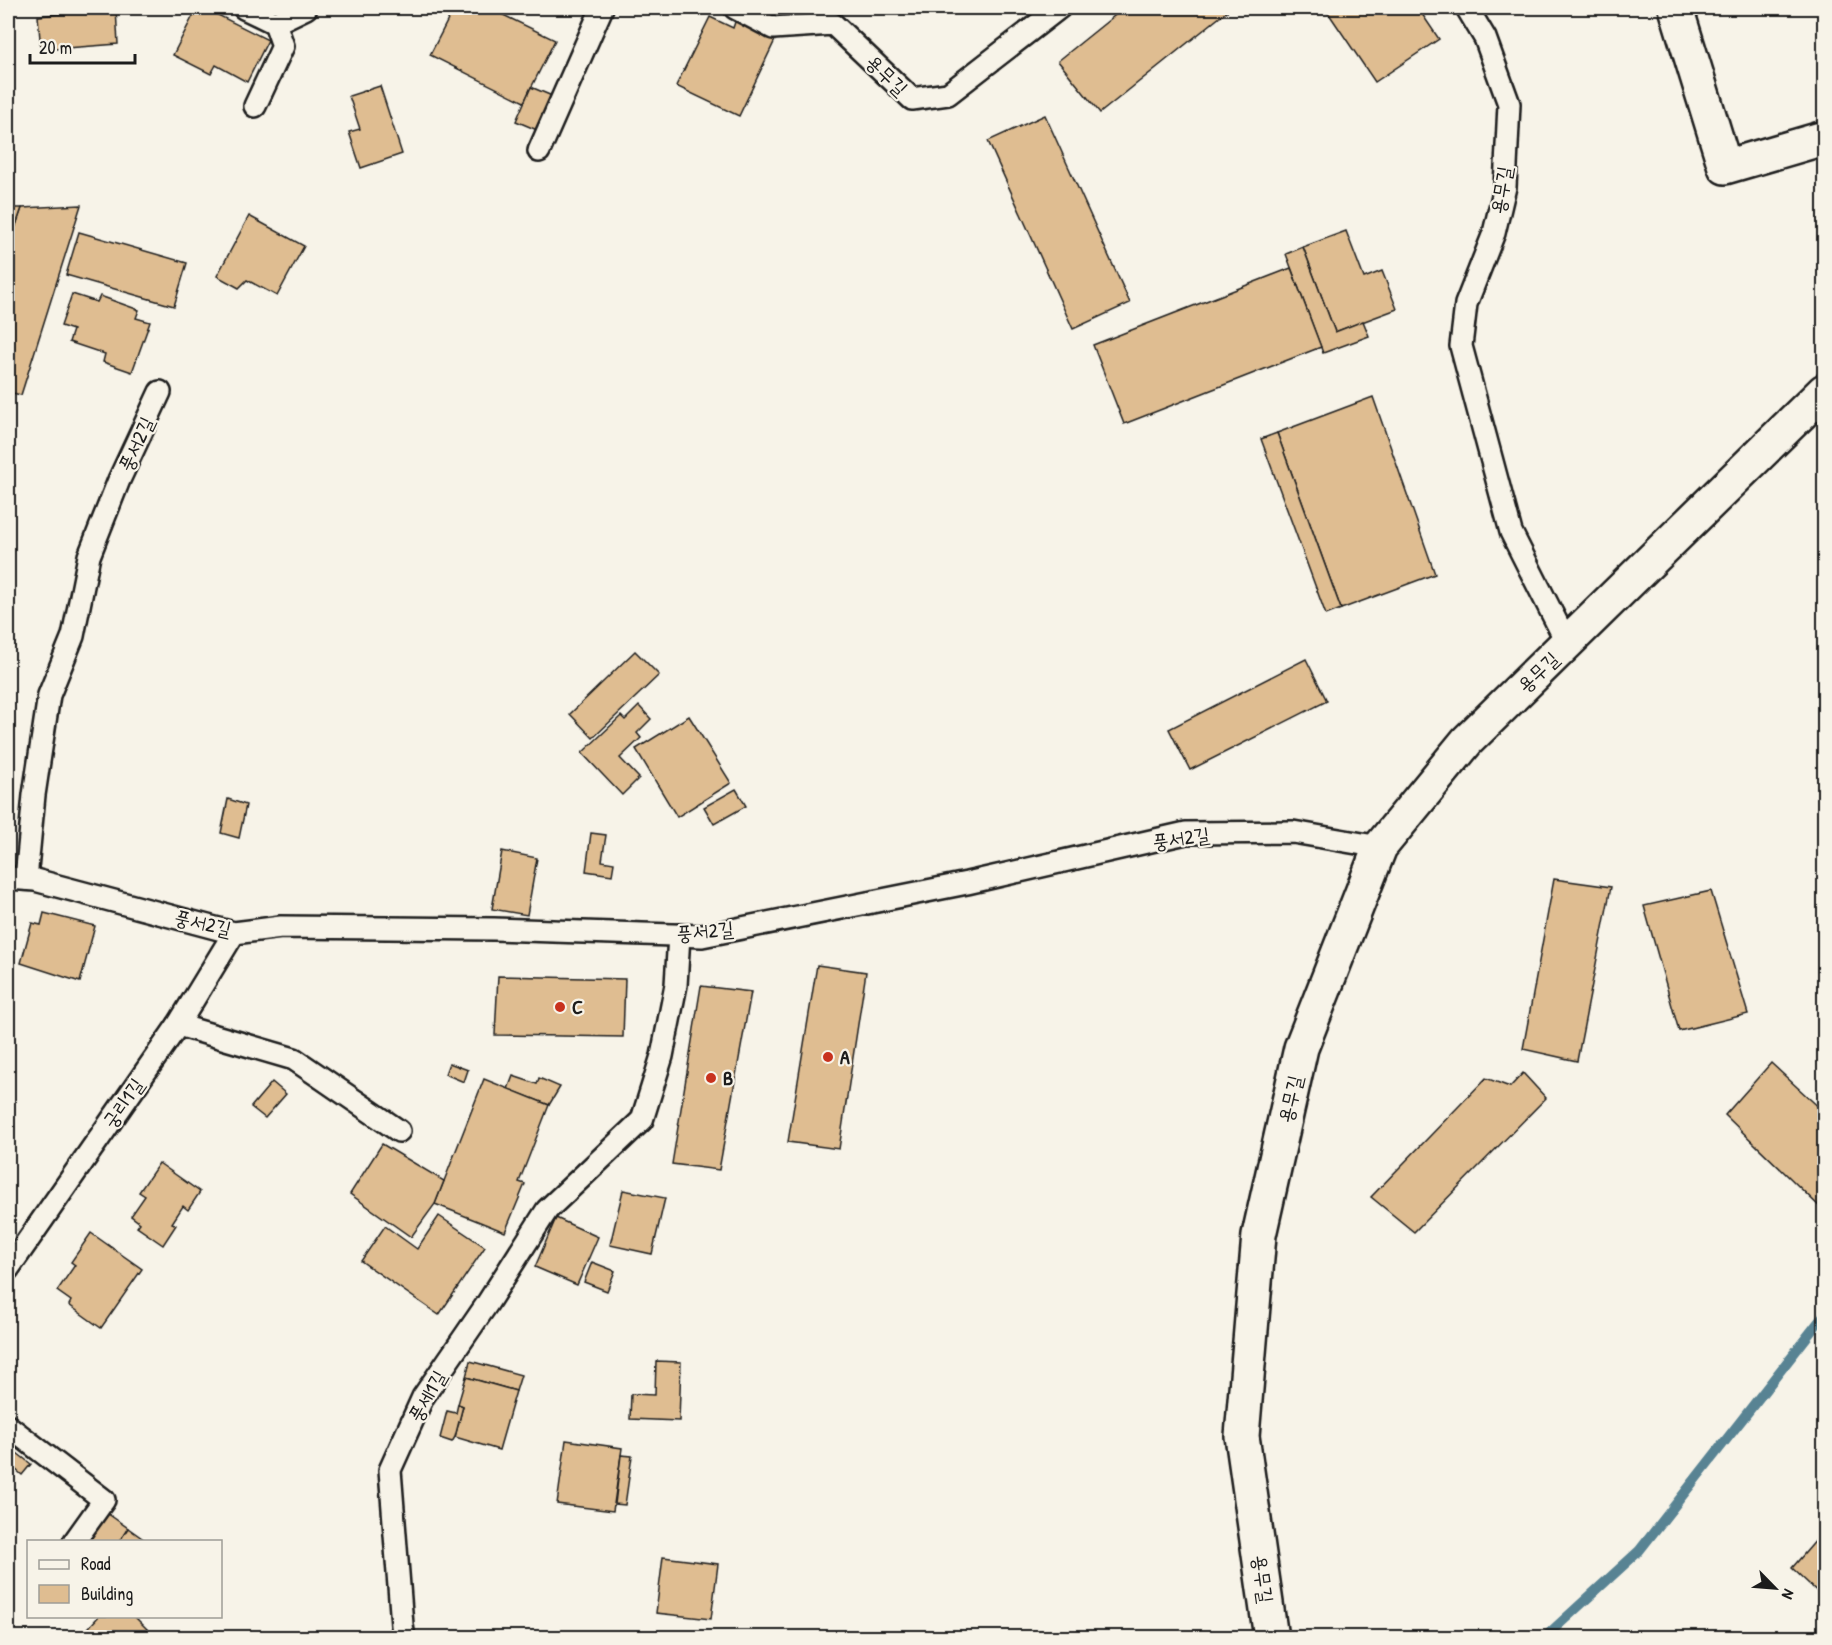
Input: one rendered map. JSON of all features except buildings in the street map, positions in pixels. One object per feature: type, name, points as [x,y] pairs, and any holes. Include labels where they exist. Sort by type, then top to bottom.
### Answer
[{"type":"street","points":[[1676,8],[1725,167],[1824,138]]},
{"type":"street","name":"용무길","points":[[1271,1638],[1242,1436],[1259,1234],[1301,1048],[1380,847],[1467,741],[1824,391]]},
{"type":"lane","points":[[244,8],[275,22],[283,46],[255,106]]},
{"type":"lane","points":[[275,22],[306,8]]},
{"type":"lane","points":[[539,151],[602,8]]},
{"type":"lane","name":"용무길","points":[[735,8],[773,28],[833,24],[912,99],[948,94],[1059,8]]},
{"type":"lane","name":"용무길","points":[[1467,8],[1485,38],[1509,104],[1505,187],[1494,233],[1466,304],[1461,346],[1511,532],[1567,643]]},
{"type":"lane","name":"풍서2길","points":[[160,392],[119,480],[89,556],[73,636],[49,695],[34,795],[17,879],[35,880],[234,933],[293,927],[494,929],[702,936],[968,883],[1186,833],[1293,832],[1380,847]]},
{"type":"lane","name":"궁리1길","points":[[8,1269],[178,1025],[234,933]]},
{"type":"lane","name":"풍세1길","points":[[405,1638],[402,1625],[390,1470],[423,1397],[487,1305],[547,1210],[642,1120],[662,1056],[675,985],[679,935]]},
{"type":"lane","points":[[178,1025],[294,1059],[399,1131]]},
{"type":"lane","points":[[8,1426],[104,1500],[75,1540]]},
{"type":"waterway","points":[[1544,1638],[1639,1551],[1824,1315]]},
{"type":"place","name":"C","points":[[560,1007]]},
{"type":"place","name":"A","points":[[828,1057]]},
{"type":"place","name":"B","points":[[711,1078]]}]
